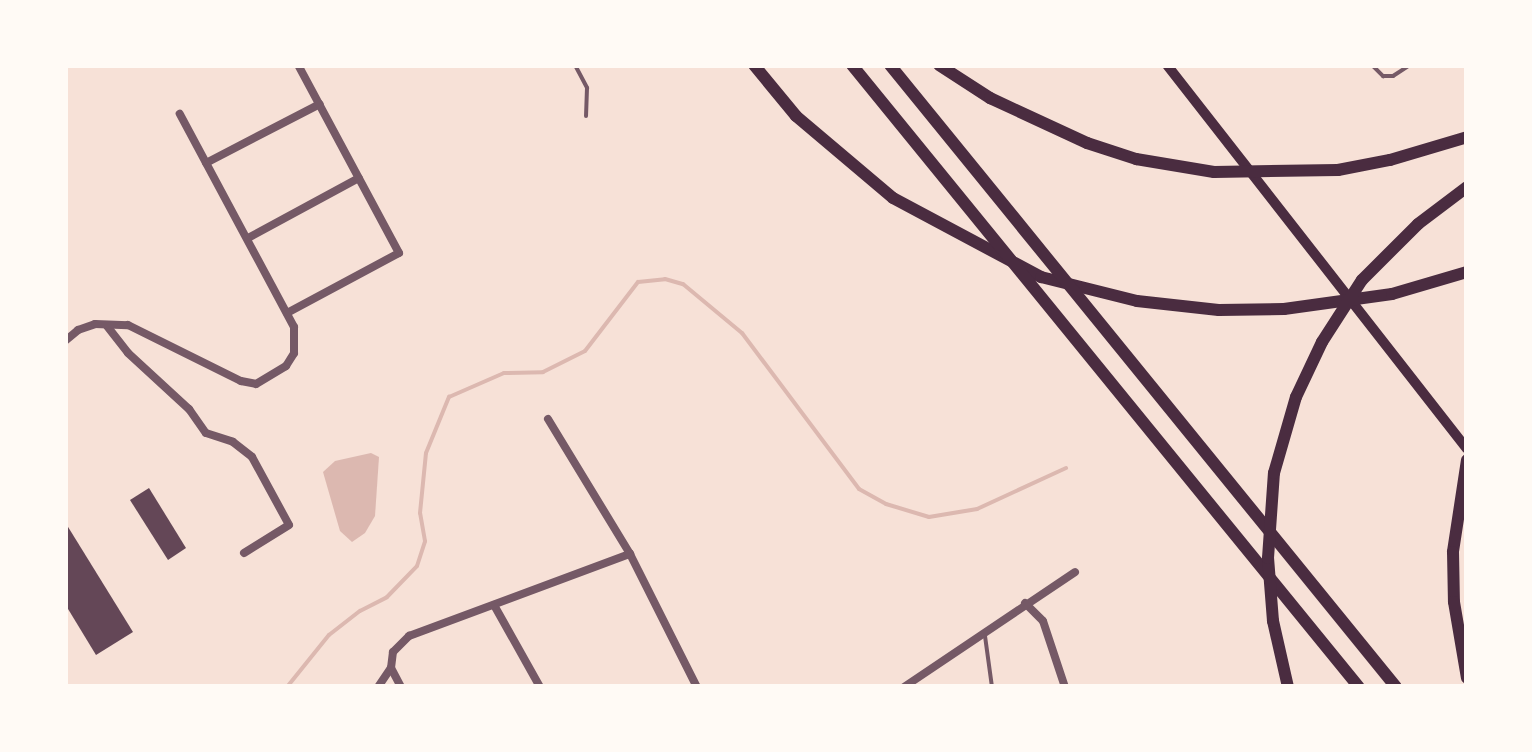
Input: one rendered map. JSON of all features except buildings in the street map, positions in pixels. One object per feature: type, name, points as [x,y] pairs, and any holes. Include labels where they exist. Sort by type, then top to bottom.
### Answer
[{"type":"highway","points":[[754,65],[796,116],[893,198],[1041,278],[1137,301],[1220,310],[1284,310],[1392,294],[1465,273]]},
{"type":"highway","points":[[852,65],[945,184],[1359,687]]},
{"type":"highway","points":[[890,65],[1396,687]]},
{"type":"highway","points":[[940,65],[1035,122],[1087,144],[1214,172],[1317,172],[1390,160],[1467,137]]},
{"type":"highway","points":[[1288,687],[1280,659],[1268,558],[1274,473],[1307,370],[1352,293],[1400,241],[1467,186]]},
{"type":"highway","points":[[1467,460],[1458,500],[1454,602],[1467,678]]},
{"type":"main road","points":[[1167,65],[1467,449]]},
{"type":"street","points":[[287,313],[399,254],[298,65]]},
{"type":"street","points":[[206,163],[320,104]]},
{"type":"street","points":[[65,341],[78,330],[128,326],[241,381],[256,384],[286,366],[294,353],[294,326],[180,114]]},
{"type":"street","points":[[248,238],[359,178]]},
{"type":"street","points":[[106,325],[128,353],[188,409],[206,433],[233,442],[252,457],[289,525],[244,552]]},
{"type":"street","points":[[548,420],[630,554],[697,687]]},
{"type":"street","points":[[378,687],[390,668],[393,652],[409,636],[630,554]]},
{"type":"street","points":[[904,687],[1075,572]]},
{"type":"street","points":[[1024,603],[1044,622],[1065,687]]},
{"type":"street","points":[[494,605],[540,687]]},
{"type":"street","points":[[390,668],[401,687]]},
{"type":"lane","points":[[575,65],[588,88],[586,116]]},
{"type":"lane","points":[[1372,65],[1383,76],[1394,76],[1410,65]]},
{"type":"lane","points":[[983,632],[992,687]]},
{"type":"shaded area","points":[[371,453],[379,457],[375,516],[365,533],[352,542],[340,531],[323,472],[335,461]]},
{"type":"waterway","points":[[287,687],[329,635],[360,611],[387,597],[417,566],[425,541],[420,513],[426,453],[449,397],[504,373],[543,372],[585,351],[638,282],[665,279],[683,284],[742,333],[859,489],[886,504],[929,517],[977,509],[1066,468]]}]
